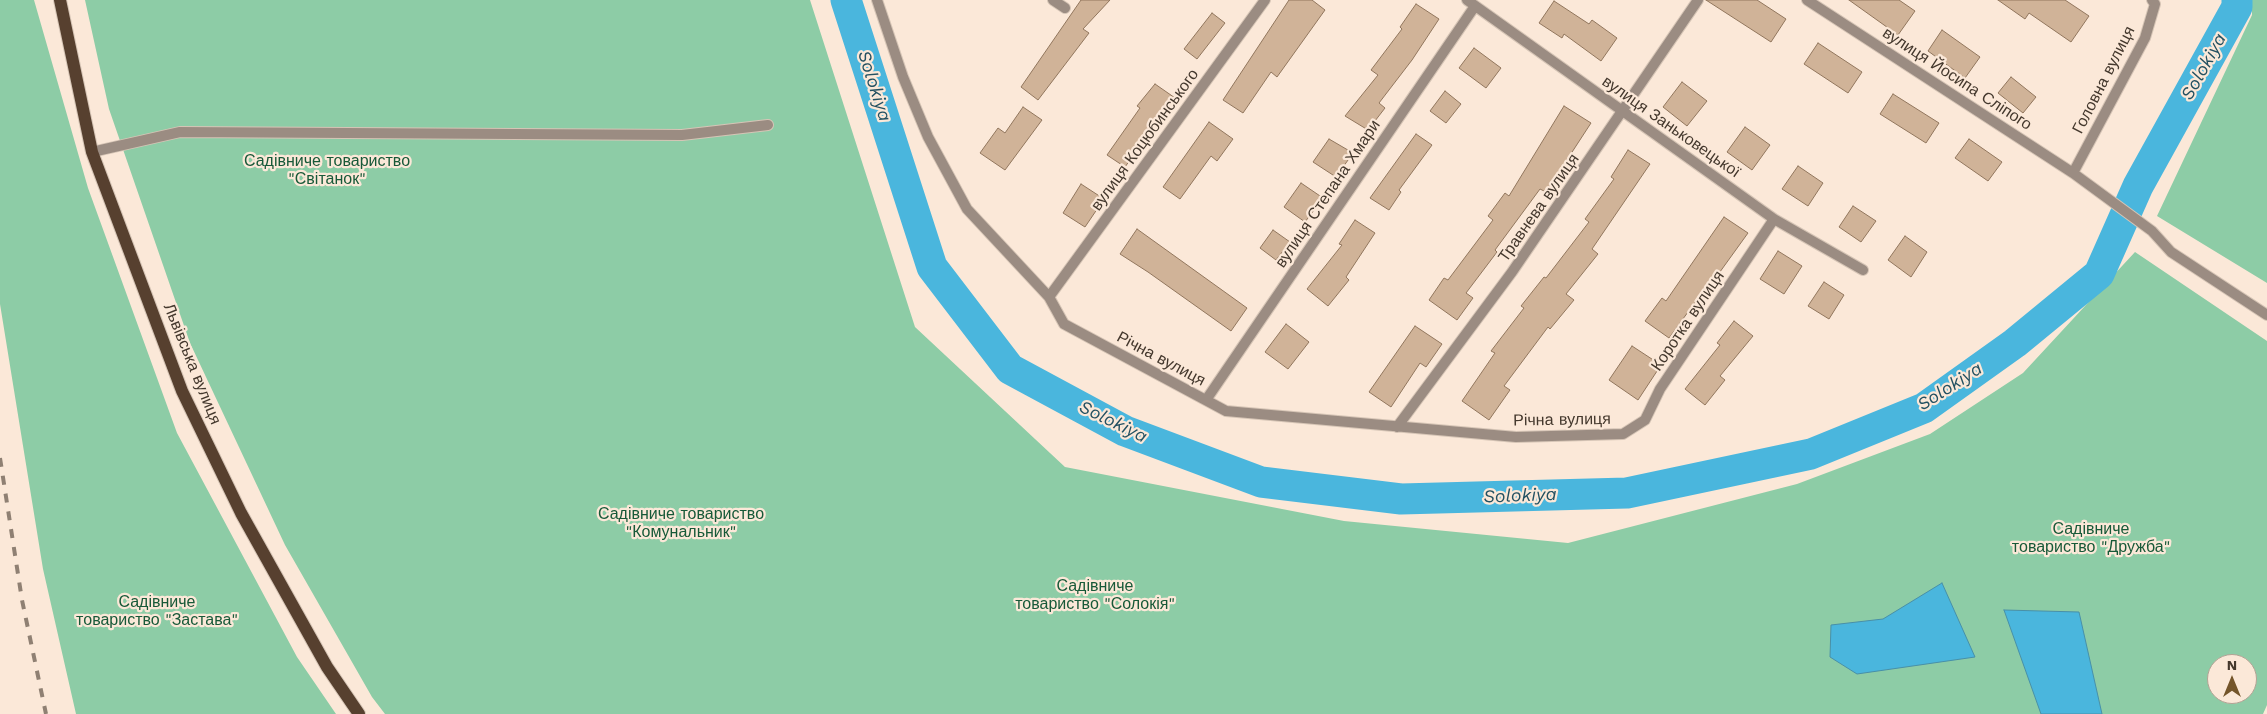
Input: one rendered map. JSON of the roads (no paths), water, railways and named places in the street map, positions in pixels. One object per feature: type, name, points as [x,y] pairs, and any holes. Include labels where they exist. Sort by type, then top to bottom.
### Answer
[{"type":"main road","name":"Львівська вулиця","points":[[60,0],[92,152],[182,391],[241,513],[327,667],[359,714]]},
{"type":"street","name":"Річна вулиця","points":[[877,0],[903,77],[928,137],[967,209],[1049,297],[1064,324],[1226,412],[1516,437],[1623,434]]},
{"type":"street","points":[[1053,0],[1065,8]]},
{"type":"street","name":"вулиця Коцюбинського","points":[[1049,297],[1265,0]]},
{"type":"street","name":"Травнева вулиця","points":[[1396,427],[1512,272],[1624,112],[1698,0]]},
{"type":"street","name":"вулиця Йосипа Сліпого","points":[[1807,0],[2073,173],[2152,231],[2172,252],[2267,315]]},
{"type":"street","name":"Головна вулиця","points":[[2073,173],[2145,38],[2154,4],[2152,0]]},
{"type":"street","name":"вулиця Заньковецької","points":[[1471,3],[1774,219],[1863,270]]},
{"type":"street","name":"вулиця Степана Хмари","points":[[1206,400],[1471,3]]},
{"type":"street","points":[[92,152],[180,132],[682,134],[768,126]]},
{"type":"street","name":"Коротка вулиця","points":[[1623,434],[1645,420],[1660,389],[1774,219]]},
{"type":"water","points":[[1942,583],[1975,657],[1857,674],[1830,657],[1831,625],[1883,619]]},
{"type":"water","points":[[2004,610],[2079,612],[2102,714],[2041,714]]},
{"type":"waterway","name":"Solokiya","points":[[846,0],[932,267],[1010,369],[1125,431],[1261,482],[1401,499],[1627,493],[1811,454],[1924,408],[2015,343],[2099,274],[2138,186],[2237,7],[2237,0]]},
{"type":"railway","points":[[0,458],[22,600],[46,714]]},
{"type":"park label","name":"Садівниче товариство \"Світанок\"","points":[[327,170]]},
{"type":"park label","name":"Садівниче товариство \"Комунальник\"","points":[[681,523]]},
{"type":"park label","name":"Садівниче товариство \"Дружба\"","points":[[2091,538]]},
{"type":"park label","name":"Садівниче товариство \"Солокія\"","points":[[1095,595]]},
{"type":"park label","name":"Садівниче товариство \"Застава\"","points":[[157,611]]}]
